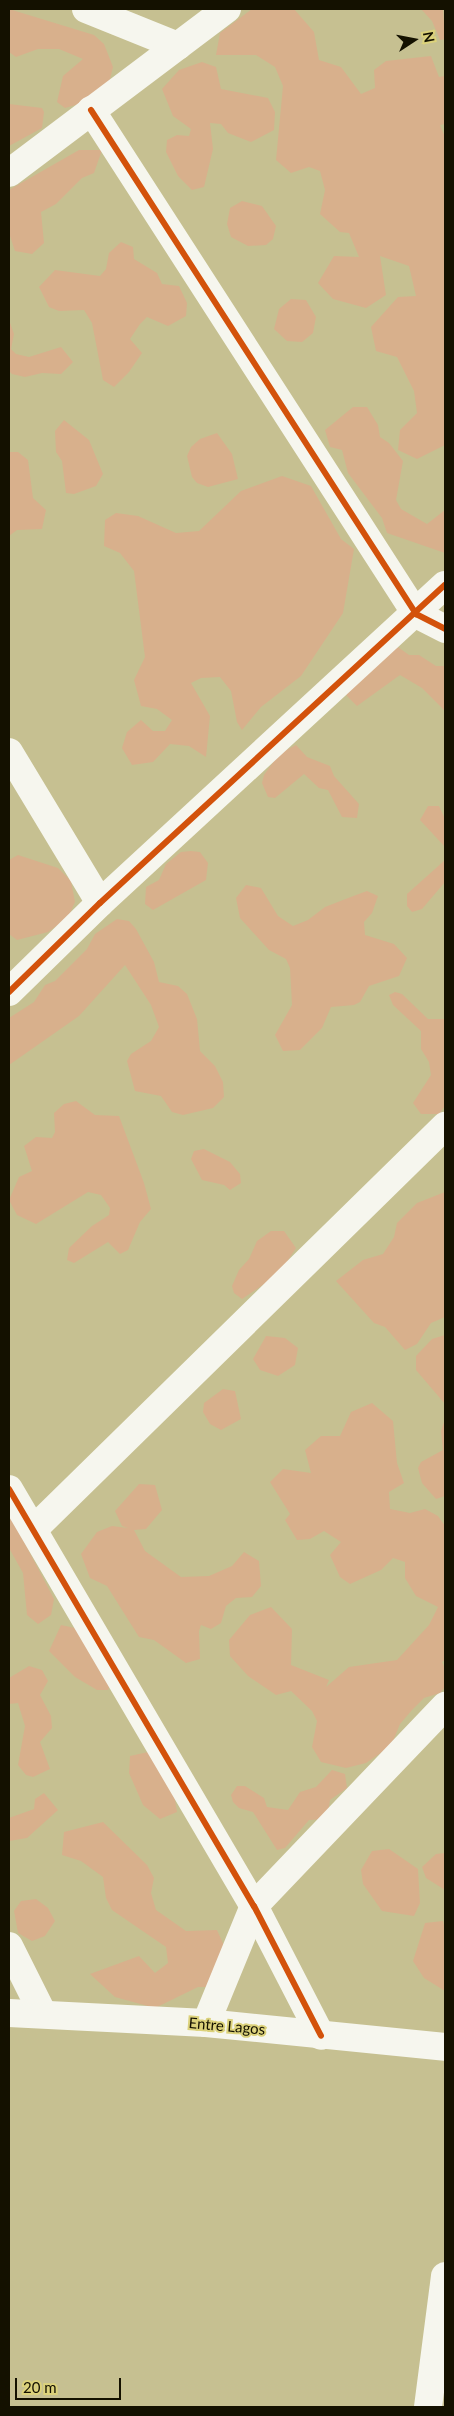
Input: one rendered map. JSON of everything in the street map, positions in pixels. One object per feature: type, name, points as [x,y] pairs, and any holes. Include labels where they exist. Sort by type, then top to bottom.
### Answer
[{"type":"street","points":[[86,9],[178,46]]},
{"type":"street","points":[[9,173],[227,9]]},
{"type":"street","points":[[91,110],[416,614],[445,629]]},
{"type":"street","points":[[9,992],[100,903],[416,614],[445,585]]},
{"type":"street","points":[[9,752],[100,903]]},
{"type":"street","points":[[34,1529],[445,1126]]},
{"type":"street","points":[[9,1489],[254,1906],[321,2036]]},
{"type":"street","points":[[206,2023],[254,1906],[445,1706]]},
{"type":"street","points":[[9,1946],[42,2014]]},
{"type":"street","name":"Entre Lagos","points":[[9,2012],[206,2023],[445,2047]]},
{"type":"street","points":[[428,2407],[445,2276]]},
{"type":"shaded area","points":[[9,9],[94,35],[104,44],[113,67],[109,83],[79,104],[65,108],[57,102],[63,76],[83,59],[59,49],[38,49],[16,57],[9,52]]},
{"type":"shaded area","points":[[252,9],[294,9],[314,32],[319,60],[341,67],[361,94],[375,88],[374,70],[386,61],[431,56],[439,77],[445,76],[445,124],[440,125],[445,137],[445,445],[417,459],[398,450],[400,430],[417,413],[414,391],[397,357],[376,351],[371,327],[398,297],[416,296],[409,266],[380,256],[386,295],[366,308],[333,299],[318,283],[334,256],[359,257],[349,233],[340,232],[320,214],[325,190],[320,171],[309,167],[291,173],[276,160],[283,86],[275,67],[256,55],[216,55],[220,33]]},
{"type":"shaded area","points":[[421,9],[443,9],[445,39],[440,40],[432,21]]},
{"type":"shaded area","points":[[202,62],[216,67],[221,89],[268,98],[275,112],[274,130],[251,142],[228,133],[221,124],[210,123],[213,149],[204,187],[192,190],[178,176],[166,152],[167,140],[177,135],[189,136],[191,129],[173,116],[162,89],[179,70]]},
{"type":"shaded area","points":[[9,104],[42,108],[44,112],[42,128],[9,146]]},
{"type":"shaded area","points":[[79,150],[102,150],[94,173],[82,178],[56,204],[41,212],[44,243],[32,254],[15,251],[9,233],[9,190]]},
{"type":"shaded area","points":[[242,201],[262,206],[276,226],[273,239],[266,245],[248,246],[231,237],[227,224],[230,208]]},
{"type":"shaded area","points":[[121,242],[133,247],[134,259],[157,273],[162,284],[179,286],[187,303],[186,316],[168,326],[147,317],[140,324],[130,339],[142,353],[129,372],[114,387],[103,380],[92,323],[84,310],[59,311],[49,307],[39,287],[55,270],[100,276],[106,269],[109,253]]},
{"type":"shaded area","points":[[291,299],[306,300],[316,317],[313,333],[302,342],[287,341],[274,329],[279,309]]},
{"type":"shaded area","points":[[9,320],[14,334],[11,349],[16,354],[29,357],[61,347],[73,362],[61,374],[42,373],[25,377],[12,374],[9,371]]},
{"type":"shaded area","points":[[353,407],[367,407],[378,425],[380,437],[389,443],[403,461],[396,500],[401,509],[427,524],[445,510],[445,553],[387,533],[382,518],[348,473],[342,450],[330,447],[325,430]]},
{"type":"shaded area","points":[[64,420],[89,440],[103,474],[96,486],[74,494],[66,493],[62,461],[56,452],[55,431]]},
{"type":"shaded area","points":[[217,433],[232,454],[238,479],[208,487],[197,483],[192,477],[187,456],[191,447],[200,439]]},
{"type":"shaded area","points":[[9,452],[18,452],[28,460],[33,498],[46,510],[42,529],[17,530],[9,536]]},
{"type":"shaded area","points":[[282,476],[311,486],[341,539],[354,549],[343,613],[301,676],[261,707],[242,730],[237,722],[231,691],[220,677],[201,678],[191,683],[210,716],[206,757],[189,746],[170,744],[153,762],[132,765],[122,748],[127,732],[141,720],[153,731],[165,731],[172,720],[157,709],[141,706],[134,680],[145,657],[134,571],[120,553],[104,546],[105,520],[116,513],[138,516],[176,533],[199,531],[241,491]]},
{"type":"shaded area","points":[[391,642],[409,655],[419,655],[436,666],[445,666],[445,711],[422,688],[400,675],[357,706],[347,696],[340,674]]},
{"type":"shaded area","points":[[296,745],[307,757],[330,766],[334,776],[359,804],[357,818],[342,817],[328,790],[319,788],[304,774],[275,798],[268,797],[262,783],[264,775],[279,754]]},
{"type":"shaded area","points":[[428,806],[439,806],[445,819],[445,847],[420,820]]},
{"type":"shaded area","points":[[181,852],[200,852],[208,863],[206,880],[153,910],[145,904],[146,887],[159,880],[166,864]]},
{"type":"shaded area","points":[[18,855],[58,868],[71,881],[75,902],[68,918],[48,932],[17,940],[9,934],[9,860]]},
{"type":"shaded area","points":[[445,860],[445,882],[422,909],[412,912],[407,906],[407,894]]},
{"type":"shaded area","points":[[246,885],[261,888],[278,916],[293,926],[308,920],[325,907],[367,891],[378,896],[372,913],[364,922],[365,935],[394,944],[407,958],[399,976],[369,986],[360,1002],[354,1005],[331,1007],[322,1028],[300,1050],[283,1051],[275,1035],[292,1005],[290,968],[286,959],[269,950],[240,918],[236,898]]},
{"type":"shaded area","points":[[117,919],[129,921],[136,929],[154,962],[159,982],[178,986],[187,994],[197,1019],[200,1051],[215,1066],[223,1082],[224,1097],[213,1108],[183,1115],[172,1112],[161,1096],[135,1091],[127,1061],[131,1054],[151,1041],[159,1027],[151,1005],[125,965],[79,1016],[9,1065],[9,1018],[34,1002],[45,985],[55,981],[87,949],[95,934]]},
{"type":"shaded area","points":[[395,992],[402,994],[428,1019],[445,1019],[445,1106],[439,1114],[421,1114],[413,1103],[431,1075],[429,1062],[421,1049],[421,1031],[393,1005],[389,995]]},
{"type":"shaded area","points":[[76,1101],[95,1115],[119,1116],[144,1183],[151,1209],[140,1222],[128,1250],[120,1254],[108,1242],[74,1263],[67,1260],[69,1248],[92,1226],[109,1215],[110,1208],[101,1195],[88,1192],[36,1224],[17,1215],[9,1200],[19,1177],[32,1171],[24,1146],[36,1137],[52,1138],[55,1132],[54,1113],[64,1104]]},
{"type":"shaded area","points":[[204,1149],[230,1162],[240,1174],[241,1183],[230,1190],[224,1185],[202,1180],[191,1159],[194,1151]]},
{"type":"shaded area","points":[[445,1192],[445,1317],[431,1323],[417,1344],[405,1350],[385,1327],[374,1323],[336,1281],[363,1260],[383,1254],[394,1237],[397,1223],[417,1203]]},
{"type":"shaded area","points":[[271,1231],[284,1231],[296,1248],[279,1274],[242,1299],[234,1293],[232,1286],[239,1270],[249,1259],[257,1241]]},
{"type":"shaded area","points":[[445,1335],[445,1404],[416,1370],[416,1356],[432,1339]]},
{"type":"shaded area","points":[[266,1336],[285,1338],[298,1348],[295,1365],[278,1376],[260,1370],[253,1359]]},
{"type":"shaded area","points":[[223,1389],[235,1391],[241,1419],[221,1430],[210,1424],[203,1412],[204,1403]]},
{"type":"shaded area","points":[[372,1403],[393,1421],[397,1463],[404,1483],[389,1492],[390,1509],[410,1513],[425,1509],[438,1516],[445,1526],[445,1660],[442,1662],[445,1669],[445,1687],[440,1693],[424,1698],[412,1710],[400,1724],[391,1746],[366,1763],[346,1768],[321,1762],[312,1747],[317,1721],[312,1711],[291,1691],[276,1695],[248,1676],[230,1656],[229,1640],[250,1615],[271,1607],[292,1629],[291,1665],[329,1680],[326,1687],[349,1667],[397,1660],[429,1625],[438,1607],[416,1596],[405,1578],[405,1562],[393,1558],[381,1570],[350,1584],[340,1577],[330,1555],[341,1542],[324,1531],[310,1539],[297,1540],[285,1520],[290,1514],[270,1482],[283,1469],[311,1473],[305,1450],[321,1436],[340,1436],[351,1412]]},
{"type":"shaded area","points":[[445,1419],[445,1496],[436,1499],[422,1483],[418,1468],[421,1462],[443,1450],[441,1431]]},
{"type":"shaded area","points":[[139,1484],[155,1485],[162,1510],[146,1529],[134,1530],[145,1551],[181,1577],[209,1576],[232,1566],[244,1552],[259,1561],[261,1586],[252,1597],[236,1598],[226,1606],[221,1623],[211,1629],[201,1625],[199,1631],[200,1659],[186,1663],[154,1640],[139,1637],[107,1586],[90,1578],[81,1554],[97,1532],[112,1526],[128,1528],[122,1526],[115,1511]]},
{"type":"shaded area","points":[[9,1513],[54,1599],[51,1615],[38,1624],[27,1615],[23,1573],[9,1548]]},
{"type":"shaded area","points":[[61,1625],[75,1628],[121,1661],[108,1690],[97,1690],[75,1677],[49,1651]]},
{"type":"shaded area","points":[[29,1666],[42,1670],[48,1681],[40,1695],[51,1716],[52,1728],[40,1742],[50,1769],[33,1777],[26,1775],[18,1765],[25,1726],[18,1703],[9,1704],[9,1678]]},
{"type":"shaded area","points":[[148,1752],[172,1782],[177,1812],[160,1819],[143,1805],[129,1773],[130,1756]]},
{"type":"shaded area","points":[[332,1770],[345,1774],[347,1788],[330,1800],[327,1819],[309,1820],[285,1848],[277,1850],[253,1812],[239,1808],[233,1802],[231,1795],[237,1786],[245,1786],[264,1798],[267,1807],[288,1810],[300,1792],[316,1787]]},
{"type":"shaded area","points":[[44,1793],[58,1810],[27,1838],[9,1841],[9,1818],[34,1809],[35,1799]]},
{"type":"shaded area","points":[[103,1822],[147,1865],[154,1878],[151,1893],[156,1910],[186,1931],[217,1930],[226,1950],[215,1987],[198,1987],[155,2008],[115,1997],[90,1974],[139,1956],[155,1973],[168,1963],[166,1947],[112,1910],[106,1898],[103,1877],[81,1861],[62,1855],[64,1832]]},
{"type":"shaded area","points":[[389,1849],[418,1869],[420,1903],[414,1916],[382,1911],[363,1884],[361,1870],[372,1851]]},
{"type":"shaded area","points":[[445,1853],[445,1890],[426,1878],[422,1867],[436,1854]]},
{"type":"shaded area","points":[[36,1899],[48,1908],[55,1921],[45,1936],[32,1941],[18,1933],[14,1911],[21,1901]]},
{"type":"shaded area","points":[[443,1921],[445,1930],[445,1991],[424,1978],[413,1961],[425,1923]]},
{"type":"cycle path","points":[[91,110],[416,614],[445,629]]},
{"type":"cycle path","points":[[9,992],[100,903],[445,585]]},
{"type":"cycle path","points":[[9,1489],[254,1906],[321,2036]]}]
